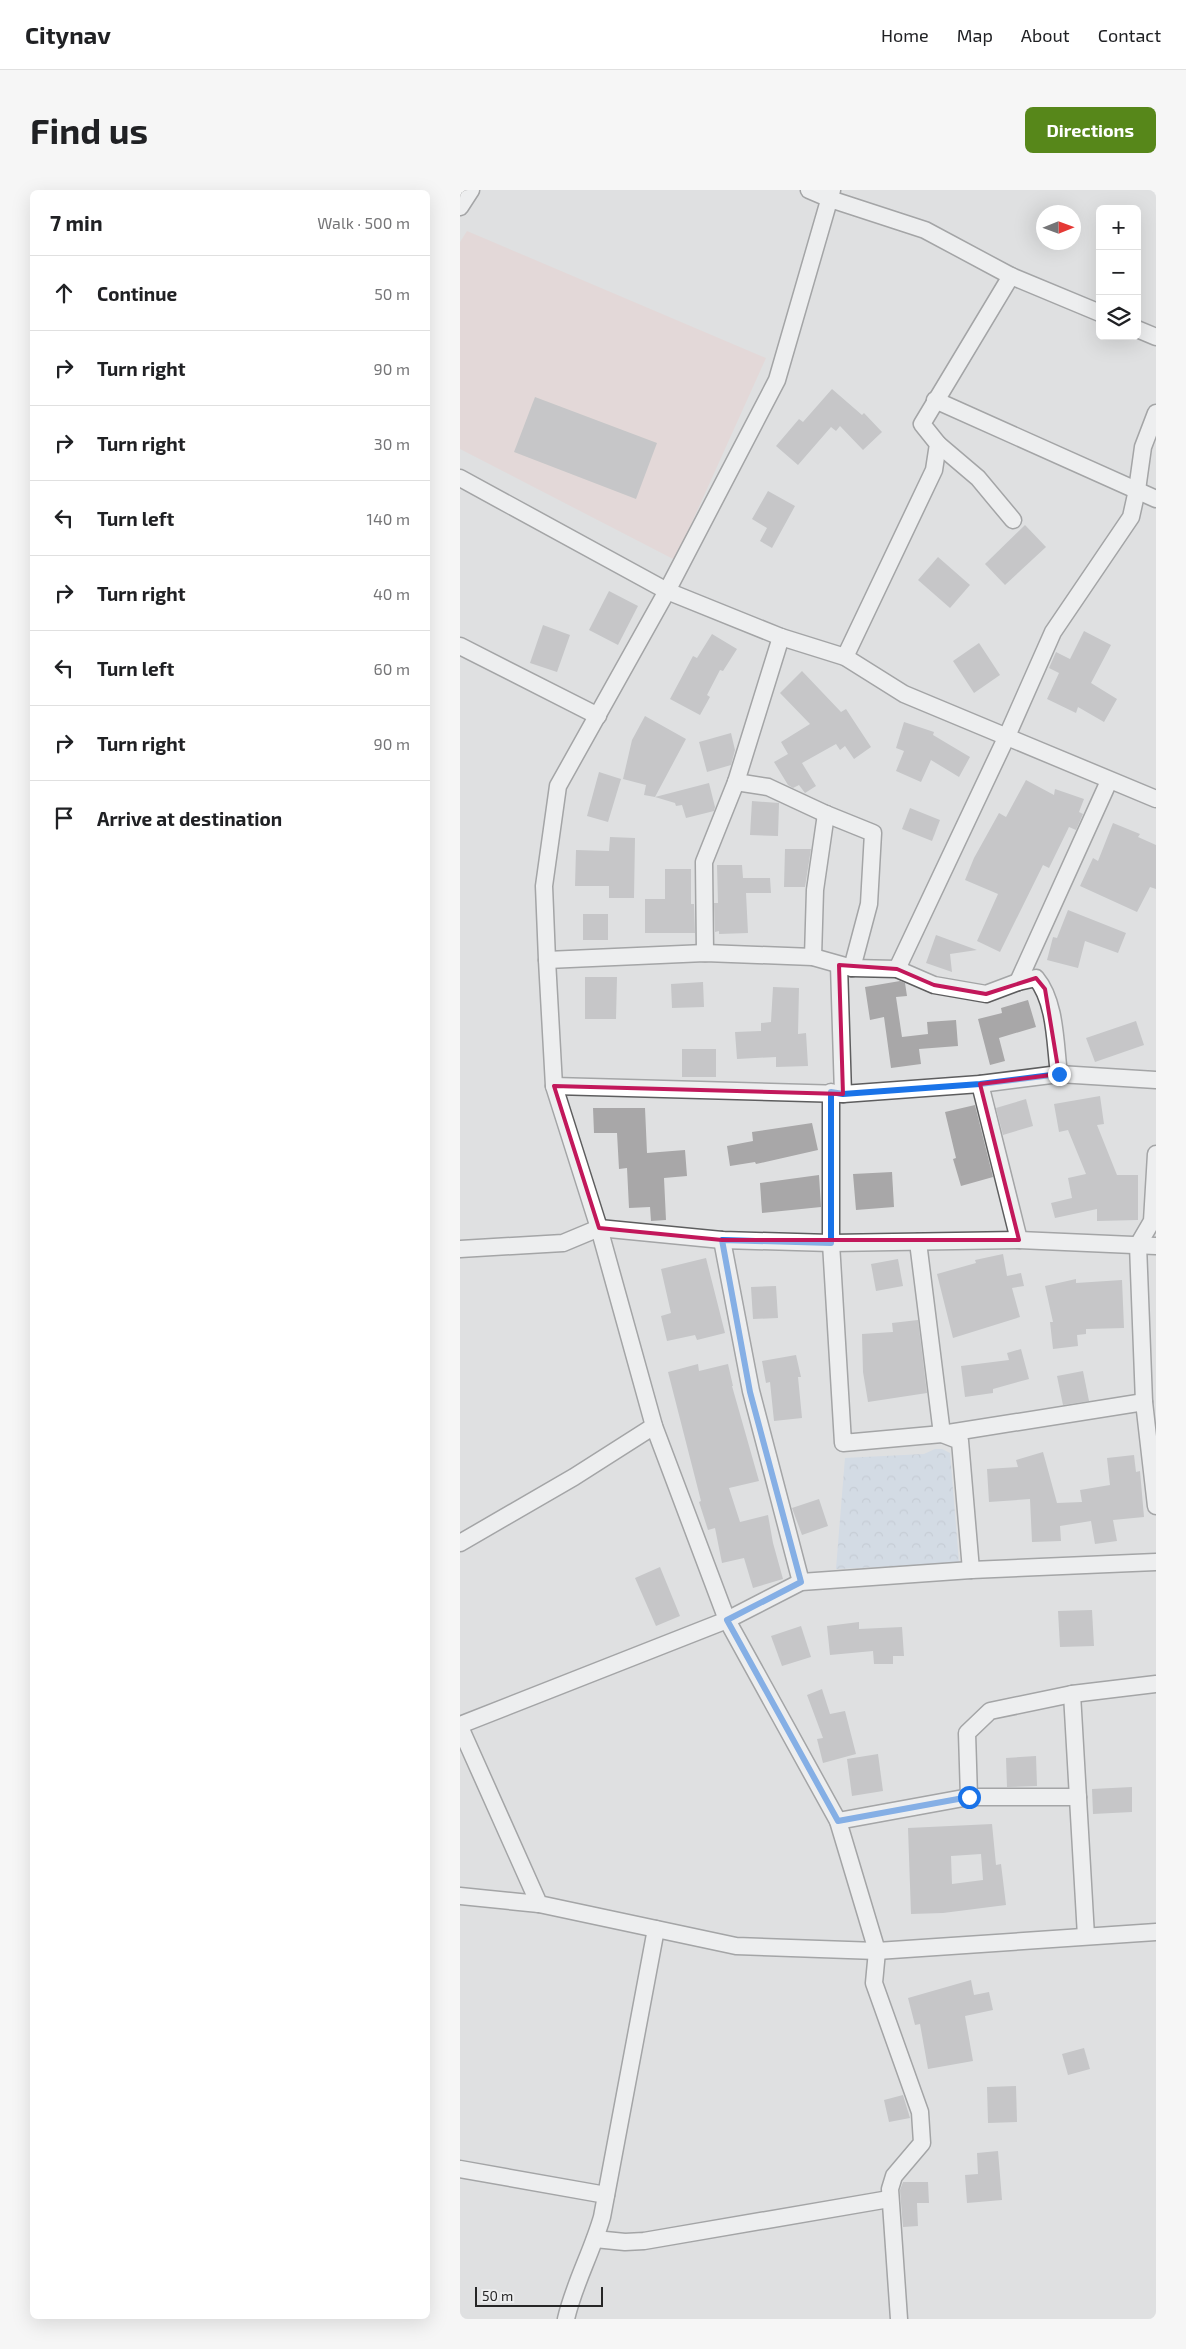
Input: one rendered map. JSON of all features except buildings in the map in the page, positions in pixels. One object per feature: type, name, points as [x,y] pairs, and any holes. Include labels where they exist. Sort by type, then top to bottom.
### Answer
[{"type":"street","points":[[460,207],[471,190]]},
{"type":"street","points":[[809,190],[831,195],[925,230],[1012,276],[1096,311]]},
{"type":"street","points":[[831,195],[777,380],[667,591],[558,786],[544,886],[554,1086],[599,1228],[654,1426],[727,1620],[838,1821],[877,1951],[874,1983],[920,2112],[922,2143],[894,2176],[889,2199],[899,2319]]},
{"type":"street","points":[[1012,276],[922,424],[938,444],[978,478],[1014,520]]},
{"type":"street","points":[[1141,331],[1156,337]]},
{"type":"street","points":[[935,400],[1156,499]]},
{"type":"street","points":[[897,969],[1007,736],[1053,632],[1131,517],[1138,490],[1143,447],[1156,414]]},
{"type":"street","points":[[845,657],[934,470],[938,444]]},
{"type":"street","points":[[460,478],[667,591],[781,637],[845,657],[904,694],[1156,799]]},
{"type":"street","points":[[705,953],[704,862],[736,782],[781,637]]},
{"type":"street","points":[[460,646],[598,716]]},
{"type":"street","points":[[1018,982],[1109,781]]},
{"type":"street","points":[[736,782],[768,787],[873,833],[869,904],[846,967],[837,1093],[831,1243],[843,1443],[942,1434],[1144,1402]]},
{"type":"street","points":[[813,957],[815,890],[826,814]]},
{"type":"street","points":[[547,960],[705,953],[813,957],[846,967],[897,969],[934,985],[986,994],[1018,982],[1036,978],[1044,989],[1051,1018],[1059,1074]]},
{"type":"street","points":[[554,1086],[837,1093],[980,1084],[1059,1074],[1156,1080]]},
{"type":"street","points":[[980,1084],[1019,1240]]},
{"type":"street","points":[[1156,1154],[1152,1221],[1138,1245],[1144,1402],[1156,1506]]},
{"type":"street","points":[[460,1249],[563,1243],[599,1228],[722,1240],[831,1243],[1019,1240],[1156,1246]]},
{"type":"street","points":[[722,1240],[750,1392],[801,1582]]},
{"type":"street","points":[[918,1242],[942,1434]]},
{"type":"street","points":[[460,1543],[574,1477],[654,1426]]},
{"type":"street","points":[[942,1434],[960,1442],[971,1570]]},
{"type":"street","points":[[540,1904],[460,1726],[727,1620],[801,1582],[971,1570],[1156,1562]]},
{"type":"street","points":[[969,1797],[967,1733],[990,1711],[1072,1694],[1156,1684]]},
{"type":"street","points":[[1072,1694],[1086,1936]]},
{"type":"street","points":[[838,1821],[969,1797],[1078,1797]]},
{"type":"street","points":[[460,1896],[540,1904],[736,1946],[877,1951],[1156,1932]]},
{"type":"street","points":[[566,2319],[579,2276],[595,2239],[606,2195],[656,1928]]},
{"type":"street","points":[[460,2169],[606,2195]]},
{"type":"street","points":[[595,2239],[625,2242],[644,2241],[889,2199]]},
{"type":"highlighted area","points":[[839,965],[897,969],[934,985],[986,994],[1036,978],[1045,989],[1059,1074],[980,1084],[1019,1240],[722,1240],[599,1228],[554,1086],[843,1094]]},
{"type":"shaded area","points":[[467,231],[766,358],[675,560],[460,449],[460,242]]},
{"type":"green space","points":[[935,1449],[942,1449],[950,1453],[959,1563],[836,1569],[845,1458],[924,1454]]},
{"type":"route","points":[[969,1797],[838,1821],[727,1620],[801,1582],[750,1392],[722,1240],[831,1243],[831,1092],[843,1094],[980,1084],[1059,1074]]}]
